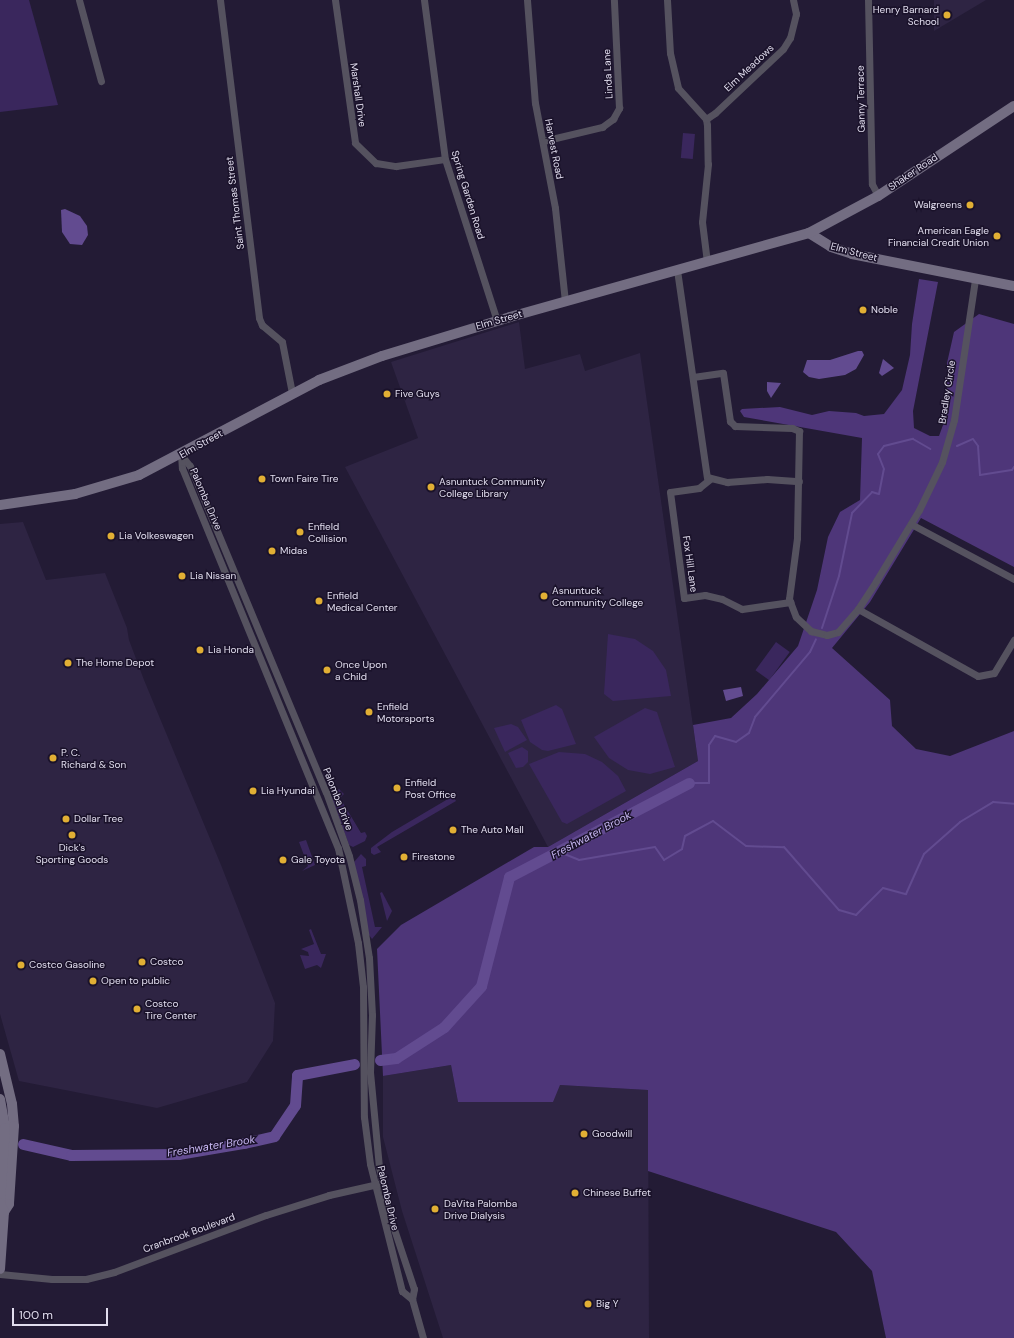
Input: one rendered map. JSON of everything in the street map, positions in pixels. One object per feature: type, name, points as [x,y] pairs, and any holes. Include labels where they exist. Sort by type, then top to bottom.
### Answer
[{"type":"main road","name":"Shaker Road","points":[[809,233],[878,196],[1014,106]]},
{"type":"main road","name":"Elm Street","points":[[0,505],[93,490],[139,475],[181,455],[292,393],[321,379],[378,357],[564,301],[809,233],[831,248],[852,254],[1014,286]]},
{"type":"main road","points":[[0,1054],[12,1104],[14,1126],[9,1204],[4,1212]]},
{"type":"main road","points":[[0,1100],[5,1128],[0,1203],[4,1212],[0,1269]]},
{"type":"street","points":[[80,0],[101,81]]},
{"type":"street","name":"Saint Thomas Street","points":[[220,0],[259,318],[262,325],[282,342],[292,393]]},
{"type":"street","name":"Marshall Drive","points":[[335,0],[356,143],[376,163],[396,166],[445,159]]},
{"type":"street","name":"Spring Garden Road","points":[[424,0],[445,159],[497,321]]},
{"type":"street","name":"Harvest Road","points":[[528,0],[535,103],[555,208],[564,301]]},
{"type":"street","name":"Linda Lane","points":[[543,141],[602,127],[612,119],[619,108],[614,0]]},
{"type":"street","points":[[667,0],[670,53],[678,88],[706,119],[708,164],[702,222],[707,262]]},
{"type":"street","name":"Elm Meadows","points":[[706,119],[716,113],[783,50],[790,38],[796,14],[793,0]]},
{"type":"street","name":"Ganny Terrace","points":[[868,0],[872,184],[878,196]]},
{"type":"street","points":[[677,270],[705,472],[710,479],[727,482],[767,479],[799,481]]},
{"type":"street","name":"Bradley Circle","points":[[790,602],[796,618],[811,631],[821,634],[838,632],[858,609],[911,524],[942,462],[954,420],[975,279]]},
{"type":"street","points":[[693,378],[723,373],[730,421],[735,426],[792,428],[799,431],[797,538],[789,588],[790,602]]},
{"type":"street","name":"Palomba Drive","points":[[181,455],[190,466],[349,856],[360,900],[368,951],[372,1015],[371,1095],[383,1183],[388,1211],[414,1289],[412,1299],[423,1338]]},
{"type":"street","name":"Palomba Drive","points":[[181,455],[182,468],[322,805],[340,859],[352,907],[363,987],[364,1117],[374,1185],[402,1292],[412,1299]]},
{"type":"street","name":"Fox Hill Lane","points":[[710,479],[699,488],[670,492],[684,598],[705,595],[722,599],[742,609],[790,602]]},
{"type":"street","points":[[911,524],[1014,579]]},
{"type":"street","points":[[858,609],[978,676],[994,673],[1014,640]]},
{"type":"street","points":[[294,738],[298,729]]},
{"type":"street","points":[[340,859],[349,856]]},
{"type":"street","points":[[359,952],[368,951]]},
{"type":"street","points":[[363,1095],[371,1095]]},
{"type":"street","name":"Cranbrook Boulevard","points":[[0,1274],[52,1279],[86,1278],[114,1272],[266,1215],[383,1183]]},
{"type":"shaded area","points":[[0,0],[29,0],[58,105],[0,112]]},
{"type":"shaded area","name":"Henry Barnard School","points":[[934,0],[986,0],[934,31]]},
{"type":"shaded area","points":[[683,133],[695,134],[693,159],[681,158]]},
{"type":"shaded area","points":[[65,209],[80,216],[87,226],[88,235],[82,245],[70,244],[62,232],[61,210]]},
{"type":"shaded area","points":[[919,279],[938,282],[913,411],[914,428],[930,436],[939,436],[947,414],[947,363],[954,332],[979,314],[1014,324],[1014,567],[921,518],[870,602],[832,648],[890,700],[892,726],[916,749],[950,756],[1014,731],[1014,1338],[886,1338],[872,1271],[836,1232],[648,1171],[648,1090],[560,1085],[553,1102],[458,1102],[451,1065],[383,1076],[377,949],[401,925],[534,847],[548,847],[698,761],[693,725],[731,718],[757,694],[798,646],[817,590],[828,537],[840,512],[860,500],[862,438],[744,417],[740,411],[742,409],[780,407],[812,415],[829,411],[856,413],[864,416],[884,414],[902,390],[910,355],[912,324]]},
{"type":"shaded area","name":"Asnuntuck Community College","points":[[519,322],[525,369],[580,354],[585,371],[640,353],[698,761],[548,847],[345,467],[418,438],[391,362]]},
{"type":"shaded area","points":[[862,351],[864,355],[856,369],[845,375],[819,379],[809,377],[803,372],[807,360],[830,360]]},
{"type":"shaded area","points":[[883,359],[894,368],[882,376],[879,373]]},
{"type":"shaded area","points":[[767,382],[781,383],[771,398],[767,391]]},
{"type":"shaded area","points":[[23,522],[46,580],[105,573],[127,628],[129,640],[144,680],[221,865],[275,1003],[273,1041],[247,1082],[157,1108],[19,1081],[0,1014],[0,524]]},
{"type":"shaded area","points":[[608,634],[635,639],[653,651],[666,670],[671,696],[613,701],[604,694]]},
{"type":"shaded area","points":[[776,642],[790,652],[769,680],[755,670]]},
{"type":"shaded area","points":[[741,687],[743,696],[726,701],[723,690]]},
{"type":"shaded area","points":[[556,705],[562,709],[576,744],[548,751],[542,750],[530,742],[521,720]]},
{"type":"shaded area","points":[[645,708],[657,712],[675,767],[650,774],[628,770],[609,758],[594,737]]},
{"type":"shaded area","points":[[511,724],[518,727],[527,740],[505,752],[494,728]]},
{"type":"shaded area","points":[[522,747],[528,751],[528,762],[523,767],[516,768],[508,753]]},
{"type":"shaded area","points":[[559,752],[585,754],[602,762],[618,776],[626,791],[567,824],[562,822],[529,764]]},
{"type":"shaded area","points":[[339,789],[344,794],[340,798],[361,833],[365,832],[367,836],[365,841],[353,847],[349,845],[331,796]]},
{"type":"shaded area","points":[[453,796],[456,801],[377,847],[381,852],[374,855],[371,853],[371,848],[392,832]]},
{"type":"shaded area","points":[[306,840],[315,865],[302,871],[308,866],[299,842]]},
{"type":"shaded area","points":[[361,854],[366,859],[366,866],[362,867],[375,927],[382,927],[372,939],[369,935],[354,862]]},
{"type":"shaded area","points":[[382,892],[392,911],[387,921],[380,893]]},
{"type":"shaded area","points":[[311,929],[321,954],[326,954],[321,968],[317,965],[305,969],[300,955],[309,956],[308,952],[301,949],[314,944],[309,930]]},
{"type":"shaded area","points":[[451,1065],[458,1102],[560,1085],[648,1090],[649,1338],[443,1338],[402,1211],[383,1137],[383,1076]]},
{"type":"waterway","name":"Freshwater Brook","points":[[822,628],[839,576],[852,513],[872,492],[879,494],[884,469],[878,454],[884,446],[913,439],[930,449]]},
{"type":"waterway","name":"Freshwater Brook","points":[[957,446],[973,439],[978,446],[980,475],[1012,470],[1014,467]]},
{"type":"waterway","name":"Freshwater Brook","points":[[689,783],[709,783],[709,745],[715,736],[736,742],[749,733],[755,717],[810,652],[816,639]]},
{"type":"waterway","name":"Freshwater Brook","points":[[380,1060],[396,1058],[444,1027],[481,986],[509,877],[689,783]]},
{"type":"waterway","points":[[557,851],[579,860],[655,847],[664,860],[682,849],[685,836],[713,821],[746,846],[784,847],[839,910],[856,915],[883,888],[906,894],[924,854],[960,822],[993,802],[1014,804]]},
{"type":"waterway","name":"Freshwater Brook","points":[[23,1144],[71,1155],[178,1154],[244,1143],[274,1136],[295,1105],[297,1075],[354,1064]]},
{"type":"place","name":"Henry Barnard School","points":[[947,15]]},
{"type":"place","name":"Walgreens","points":[[970,205]]},
{"type":"place","name":"American Eagle Financial Credit Union","points":[[997,236]]},
{"type":"place","name":"Noble","points":[[863,310]]},
{"type":"place","name":"Five Guys","points":[[387,394]]},
{"type":"place","name":"Town Faire Tire","points":[[262,479]]},
{"type":"place","name":"Asnuntuck Community College Library","points":[[431,487]]},
{"type":"place","name":"Enfield Collision","points":[[300,532]]},
{"type":"place","name":"Lia Volkeswagen","points":[[111,536]]},
{"type":"place","name":"Midas","points":[[272,551]]},
{"type":"place","name":"Lia Nissan","points":[[182,576]]},
{"type":"place","name":"Asnuntuck Community College","points":[[544,596]]},
{"type":"place","name":"Enfield Medical Center","points":[[319,601]]},
{"type":"place","name":"Lia Honda","points":[[200,650]]},
{"type":"place","name":"The Home Depot","points":[[68,663]]},
{"type":"place","name":"Once Upon a Child","points":[[327,670]]},
{"type":"place","name":"Enfield Motorsports","points":[[369,712]]},
{"type":"place","name":"P. C. Richard & Son","points":[[53,758]]},
{"type":"place","name":"Enfield Post Office","points":[[397,788]]},
{"type":"place","name":"Lia Hyundai","points":[[253,791]]},
{"type":"place","name":"Dollar Tree","points":[[66,819]]},
{"type":"place","name":"The Auto Mall","points":[[453,830]]},
{"type":"place","name":"Dick's Sporting Goods","points":[[72,835]]},
{"type":"place","name":"Firestone","points":[[404,857]]},
{"type":"place","name":"Gale Toyota","points":[[283,860]]},
{"type":"place","name":"Costco","points":[[142,962]]},
{"type":"place","name":"Costco Gasoline","points":[[21,965]]},
{"type":"place","name":"Open to public","points":[[93,981]]},
{"type":"place","name":"Costco Tire Center","points":[[137,1009]]},
{"type":"place","name":"Goodwill","points":[[584,1134]]},
{"type":"place","name":"Chinese Buffet","points":[[575,1193]]},
{"type":"place","name":"DaVita Palomba Drive Dialysis","points":[[435,1209]]},
{"type":"place","name":"Big Y","points":[[588,1304]]}]
